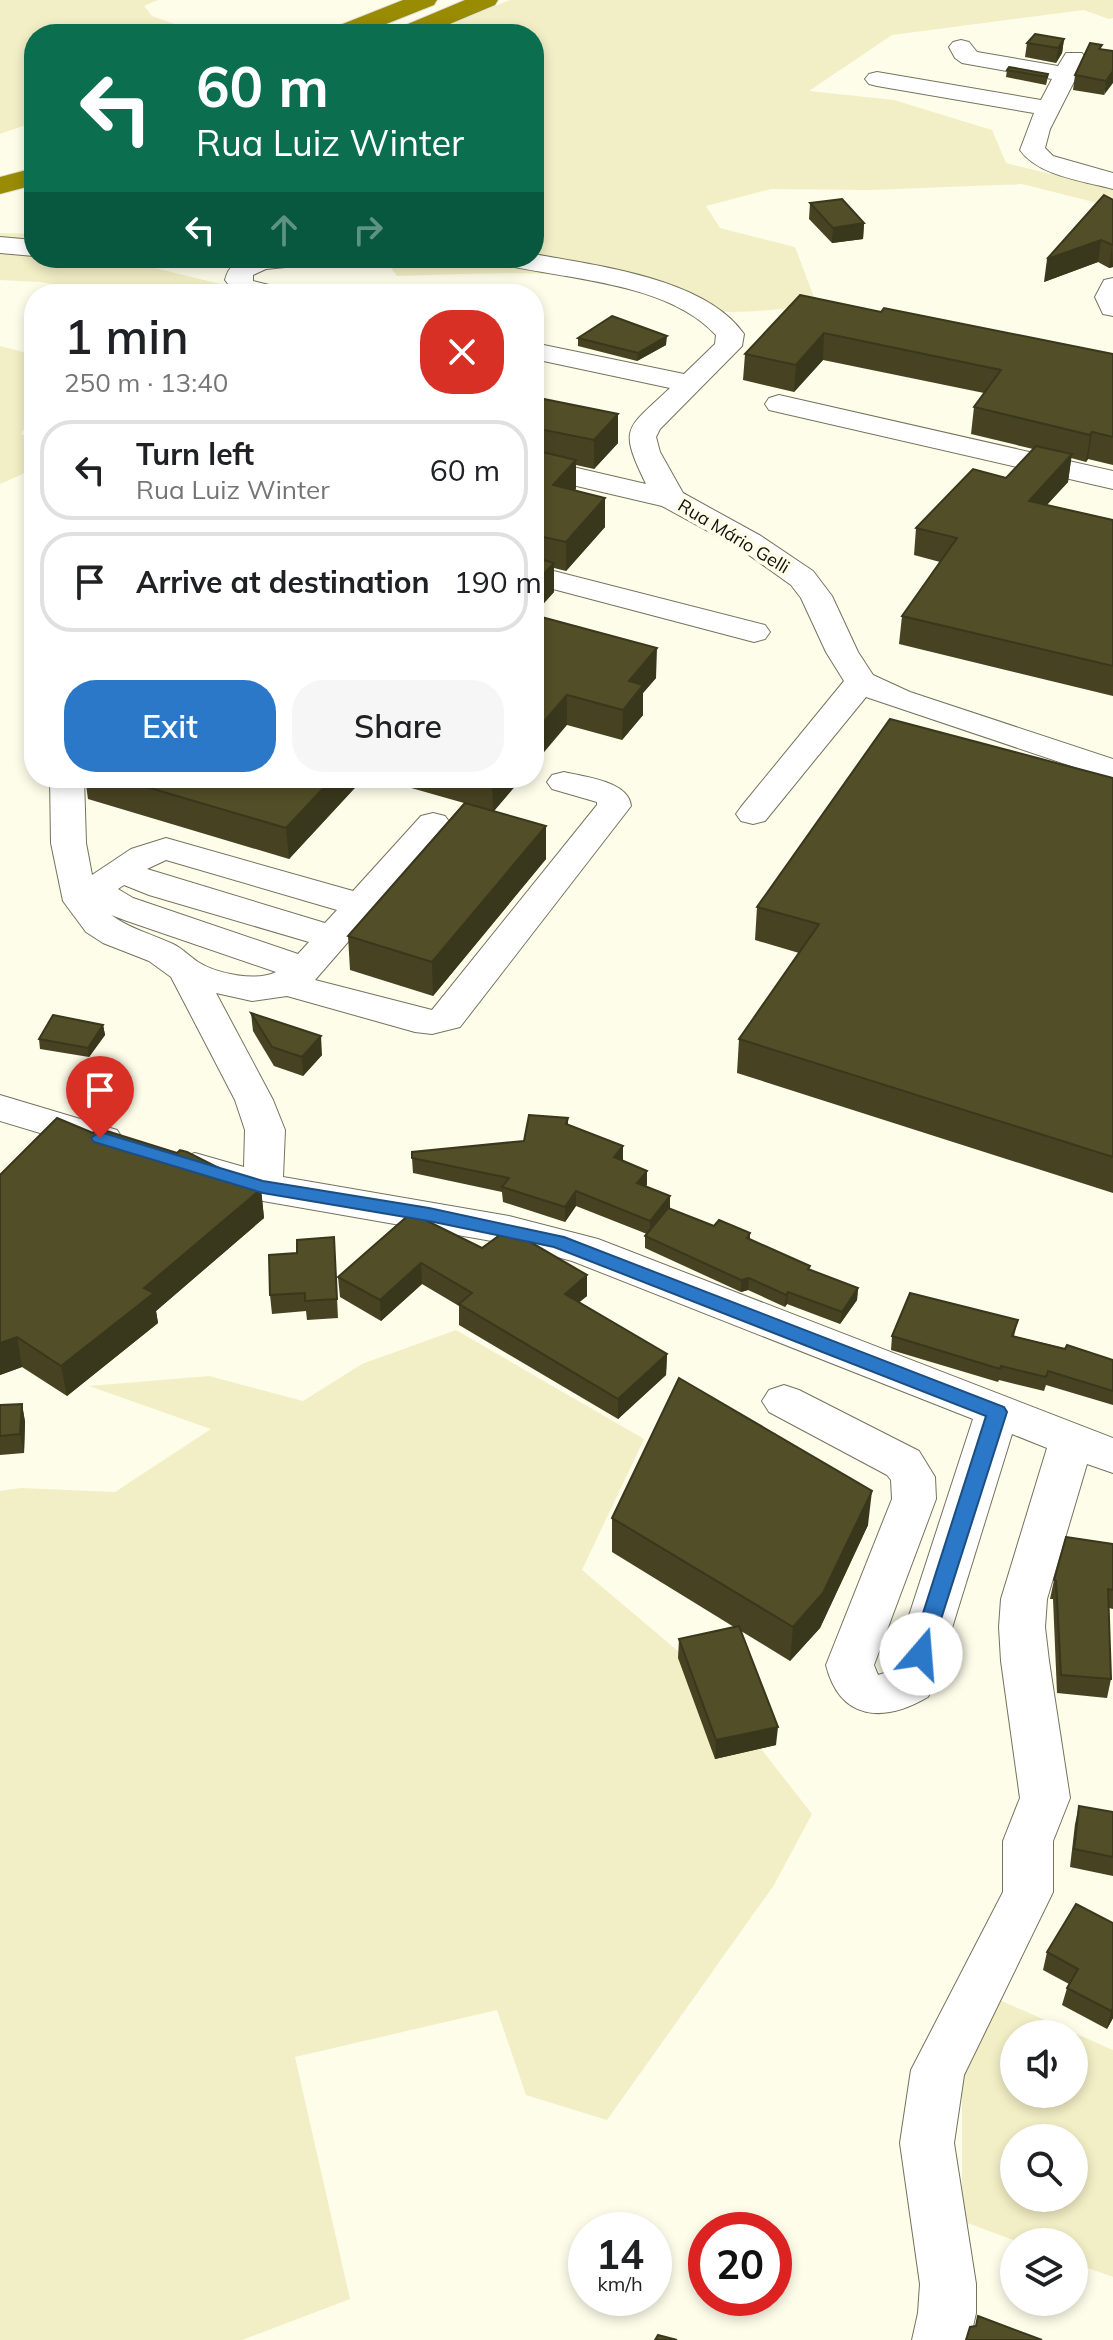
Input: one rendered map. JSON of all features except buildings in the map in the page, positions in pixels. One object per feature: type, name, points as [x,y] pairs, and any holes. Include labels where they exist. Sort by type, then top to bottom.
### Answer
[{"type":"highway","points":[[364,24],[425,0]]},
{"type":"highway","points":[[429,24],[486,0]]},
{"type":"highway","points":[[0,186],[24,179]]},
{"type":"street","points":[[961,47],[970,58],[1070,66],[1032,141],[1034,155],[1055,165],[1113,181]]},
{"type":"street","points":[[877,79],[1048,108]]},
{"type":"street","points":[[0,245],[24,247]]},
{"type":"street","points":[[544,265],[663,291],[713,314],[730,334],[728,346],[647,426],[642,437],[611,430]]},
{"type":"street","points":[[241,284],[238,280],[241,270],[246,268]]},
{"type":"street","points":[[1113,286],[1108,297],[1113,308]]},
{"type":"street","points":[[544,353],[692,384]]},
{"type":"street","points":[[779,404],[1113,480]]},
{"type":"street","name":"Rua Mário Gelli","points":[[642,437],[653,470],[672,499],[750,542],[802,578],[816,596],[842,652],[861,682]]},
{"type":"street","points":[[544,469],[672,499]]},
{"type":"street","points":[[544,578],[754,632]]},
{"type":"street","points":[[753,814],[861,682],[898,699],[1113,770]]},
{"type":"street","points":[[67,788],[69,849],[99,887],[130,910],[295,976],[415,1020],[432,1022],[447,1018],[614,806],[614,800],[609,795],[564,782]]},
{"type":"street","points":[[186,971],[253,989],[272,989],[295,976],[433,823]]},
{"type":"street","points":[[99,887],[152,852],[174,849],[361,905]]},
{"type":"street","points":[[99,887],[162,887],[333,937]]},
{"type":"street","points":[[99,887],[99,926],[171,956],[186,971],[254,1100],[265,1130],[263,1187]]},
{"type":"street","points":[[0,1108],[263,1187],[429,1215],[557,1241],[1092,1448],[1024,1599],[1022,1627],[1025,1661],[1045,1798],[1028,1841],[1028,1892],[961,2031],[938,2070],[927,2143],[947,2272],[947,2313],[941,2340]]},
{"type":"street","points":[[784,1401],[903,1463],[913,1477],[914,1499],[850,1665],[852,1677],[867,1692],[882,1697],[897,1693],[911,1683],[997,1412]]},
{"type":"shaded area","points":[[0,0],[158,0],[144,6],[152,16],[175,24],[24,24],[24,126],[0,134]]},
{"type":"shaded area","points":[[510,0],[1113,0],[1113,18],[1109,19],[1084,10],[892,35],[809,91],[894,100],[992,130],[1006,163],[1113,189],[1113,207],[1022,184],[870,190],[771,189],[706,206],[720,228],[795,247],[817,305],[771,310],[725,312],[695,309],[642,286],[576,276],[516,273],[397,276],[391,268],[544,268],[544,24],[451,24]]},
{"type":"shaded area","points":[[0,233],[24,234],[24,268],[155,268],[220,284],[52,284],[0,280]]},
{"type":"shaded area","points":[[0,346],[24,352],[24,429],[21,434],[24,435],[24,473],[0,484]]},
{"type":"shaded area","points":[[456,1330],[644,1439],[582,1570],[698,1668],[812,1814],[774,1885],[607,2120],[526,2095],[497,2010],[295,2057],[350,2299],[242,2340],[0,2340],[0,1491],[21,1488],[115,1492],[211,1429],[89,1386],[209,1376],[303,1401],[362,1364]]},
{"type":"shaded area","points":[[995,1998],[1045,2020],[1000,2020],[1000,2108],[1088,2108],[1088,2039],[1113,2050],[1113,2277],[1088,2268],[1088,2228],[1000,2228],[1000,2235],[962,2221],[962,2067]]},
{"type":"route","points":[[100,1138],[263,1187],[429,1215],[557,1241],[997,1412],[921,1654]]}]
